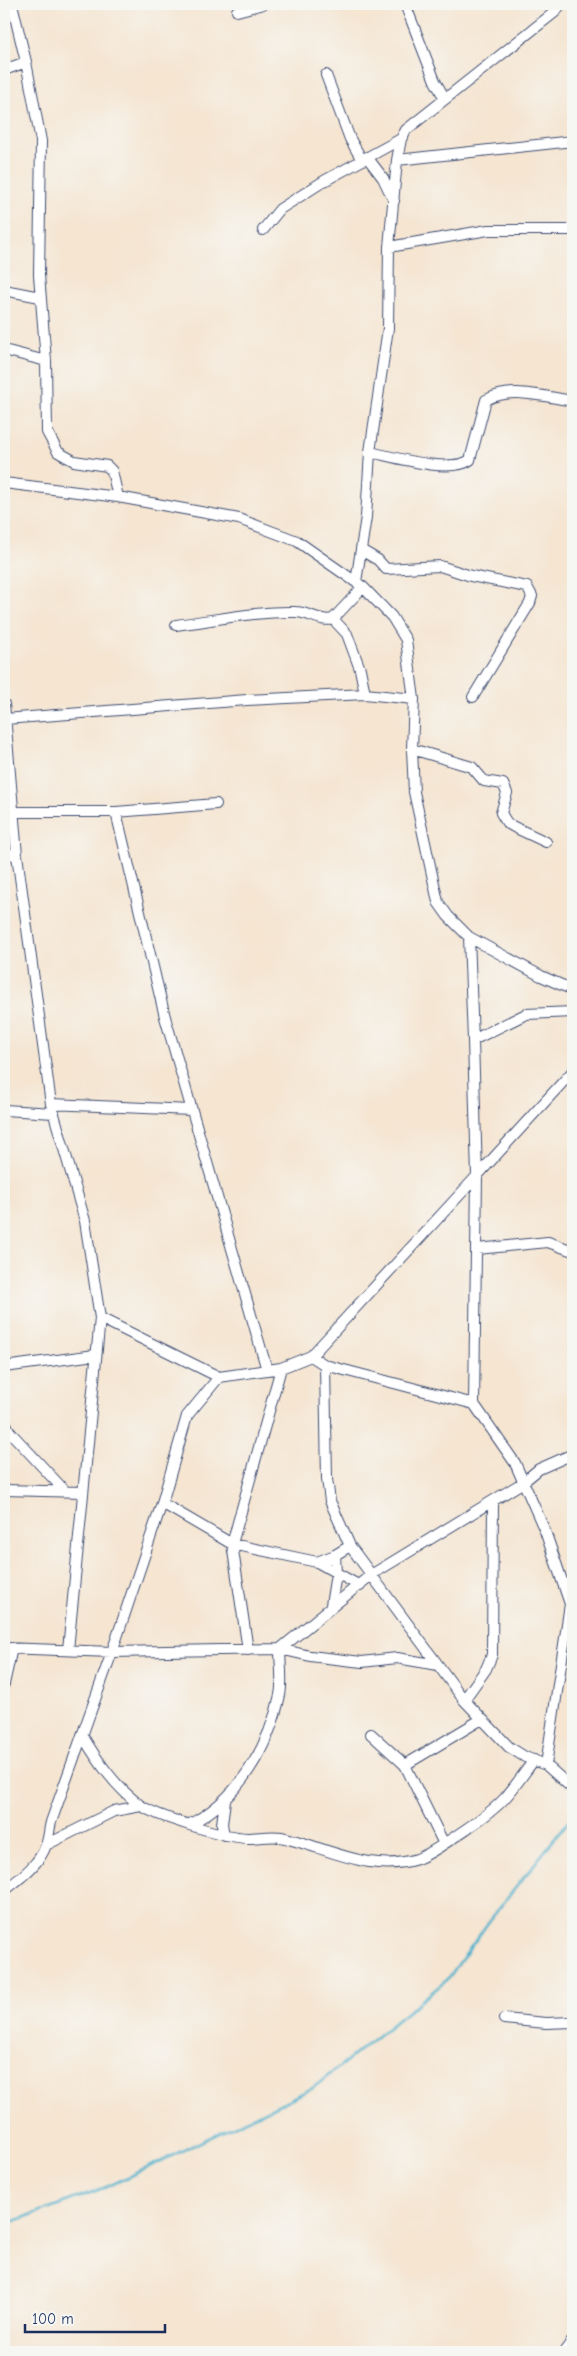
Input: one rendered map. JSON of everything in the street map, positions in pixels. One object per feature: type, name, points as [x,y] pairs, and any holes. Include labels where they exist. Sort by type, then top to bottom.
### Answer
[{"type":"street","points":[[12,4],[26,62],[41,141],[39,275],[46,361],[47,432],[58,452],[74,461],[107,466],[112,471],[118,497]]},
{"type":"street","points":[[237,11],[263,4]]},
{"type":"street","points":[[404,4],[445,99]]},
{"type":"street","points":[[176,624],[259,614],[297,612],[329,620],[333,619],[360,584],[361,550],[366,517],[370,452],[388,328],[389,247],[395,202],[396,160],[401,139],[406,130],[555,12],[561,4]]},
{"type":"street","points":[[4,70],[26,62]]},
{"type":"street","points":[[326,75],[350,140],[383,178],[395,202]]},
{"type":"street","points":[[263,230],[280,209],[401,139]]},
{"type":"street","points":[[396,160],[573,141]]},
{"type":"street","points":[[389,247],[488,230],[573,230]]},
{"type":"street","points":[[4,290],[40,297]]},
{"type":"street","points":[[4,350],[46,361]]},
{"type":"street","points":[[370,452],[441,466],[464,465],[470,460],[486,400],[497,394],[516,393],[573,401]]},
{"type":"street","points":[[4,483],[118,497],[239,519],[297,541],[360,584],[392,617],[406,640],[414,699],[412,749],[414,792],[438,902],[448,916],[469,937],[541,976],[573,990]]},
{"type":"street","points":[[361,550],[378,560],[386,569],[440,566],[471,576],[527,587],[532,596],[530,603],[473,697]]},
{"type":"street","points":[[333,619],[347,634],[360,670],[365,694]]},
{"type":"street","points":[[6,719],[221,702],[365,694],[414,699]]},
{"type":"street","points":[[4,704],[6,757],[14,812],[17,855],[53,1108],[85,1221],[100,1318],[68,1650]]},
{"type":"street","points":[[412,749],[472,767],[484,781],[503,784],[508,793],[501,812],[507,823],[546,842]]},
{"type":"street","points":[[14,812],[116,812],[216,804]]},
{"type":"street","points":[[116,812],[165,1016],[267,1370]]},
{"type":"street","points":[[4,854],[17,855]]},
{"type":"street","points":[[469,937],[477,1176],[474,1404],[507,1450],[545,1532],[570,1604],[546,1765]]},
{"type":"street","points":[[473,1040],[526,1014],[573,1012]]},
{"type":"street","points":[[100,1318],[219,1377],[281,1368],[312,1356],[573,1071]]},
{"type":"street","points":[[4,1110],[53,1108],[192,1110]]},
{"type":"street","points":[[477,1249],[548,1242],[573,1251]]},
{"type":"street","points":[[4,1368],[95,1355]]},
{"type":"street","points":[[312,1356],[325,1366],[474,1404]]},
{"type":"street","points":[[325,1366],[329,1493],[338,1521],[350,1546],[464,1700],[509,1747],[546,1765],[573,1789]]},
{"type":"street","points":[[248,1650],[232,1544],[281,1368]]},
{"type":"street","points":[[46,1845],[50,1822],[112,1652],[162,1504],[187,1416],[219,1377]]},
{"type":"street","points":[[4,1420],[10,1432],[64,1490]]},
{"type":"street","points":[[190,1824],[225,1800],[253,1764],[264,1743],[280,1695],[280,1649],[331,1605],[360,1586],[371,1575],[522,1483],[539,1469],[573,1454]]},
{"type":"street","points":[[4,1490],[84,1492]]},
{"type":"street","points":[[464,1700],[486,1669],[492,1655],[493,1500]]},
{"type":"street","points":[[162,1504],[232,1544],[317,1562],[360,1586]]},
{"type":"street","points":[[317,1562],[336,1555],[350,1546]]},
{"type":"street","points":[[331,1605],[336,1574],[336,1555]]},
{"type":"street","points":[[4,1684],[8,1648],[112,1652],[280,1649],[310,1656],[362,1662],[397,1658],[438,1665]]},
{"type":"street","points":[[405,1765],[482,1719]]},
{"type":"street","points":[[371,1734],[405,1765],[444,1844]]},
{"type":"street","points":[[82,1735],[111,1776],[141,1806],[224,1835],[248,1838],[279,1836],[359,1861],[375,1863],[392,1863],[416,1859],[444,1844],[487,1815],[534,1760]]},
{"type":"street","points":[[224,1835],[222,1824],[225,1800]]},
{"type":"street","points":[[4,1891],[24,1874],[46,1845],[114,1811],[141,1806]]},
{"type":"street","points":[[504,2019],[546,2023],[573,2022]]},
{"type":"street","points":[[564,2352],[573,2340]]},
{"type":"waterway","points":[[4,2225],[109,2186],[313,2088],[447,1980],[490,1920],[571,1818]]}]
